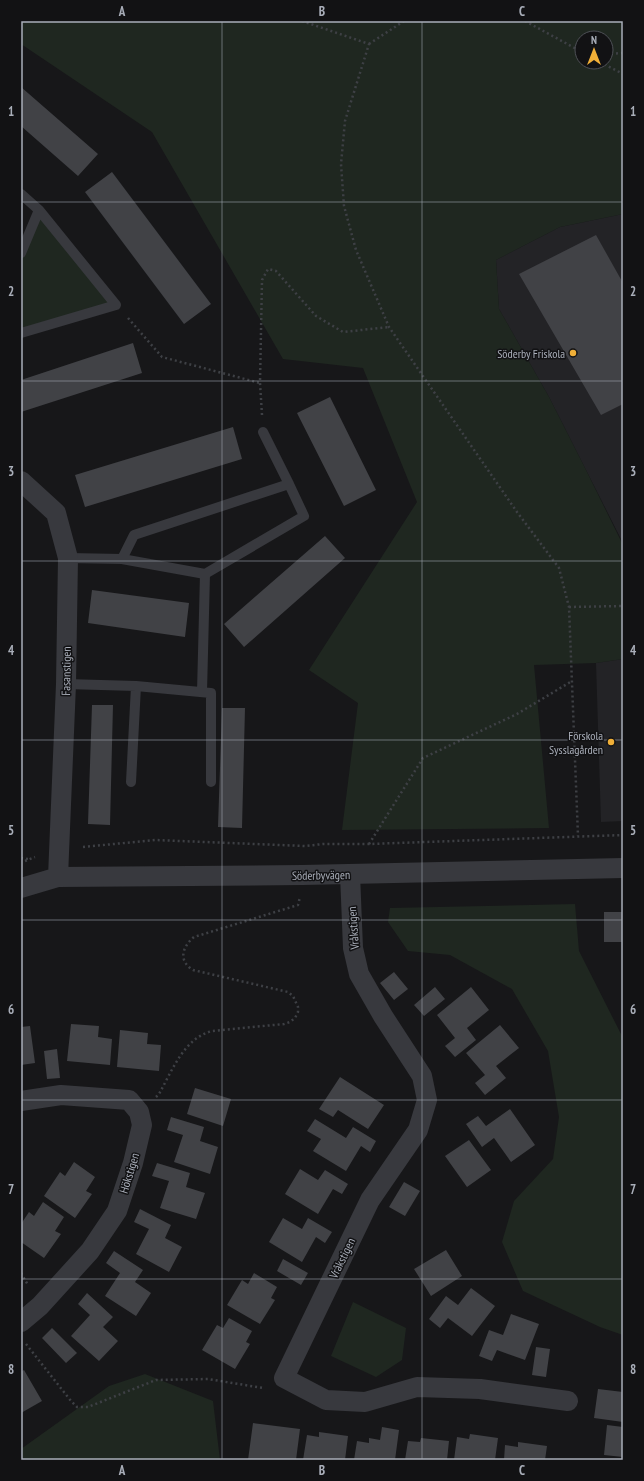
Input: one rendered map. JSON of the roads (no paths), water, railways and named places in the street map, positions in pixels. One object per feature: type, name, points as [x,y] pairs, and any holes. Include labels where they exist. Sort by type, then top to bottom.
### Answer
[{"type":"street","name":"Fasanstigen","points":[[21,481],[56,513],[68,558],[66,684],[58,877]]},
{"type":"street","name":"Söderbyvägen","points":[[21,888],[58,877],[302,875],[623,868]]},
{"type":"street","name":"Vråkstigen","points":[[350,874],[353,948],[359,974],[383,1016],[422,1076],[427,1100],[418,1130],[370,1200],[284,1378],[326,1400],[365,1402],[417,1387],[480,1389],[568,1401]]},
{"type":"street","name":"Hökstigen","points":[[21,1101],[61,1095],[129,1100],[139,1112],[142,1125],[133,1162],[117,1211],[90,1251],[40,1306],[21,1322]]},
{"type":"lane","points":[[21,194],[39,210],[116,305],[21,333]]},
{"type":"lane","points":[[21,253],[39,210]]},
{"type":"lane","points":[[68,558],[122,559],[205,574],[304,516],[263,432]]},
{"type":"lane","points":[[122,559],[134,535],[289,484]]},
{"type":"lane","points":[[202,692],[205,574]]},
{"type":"lane","points":[[66,684],[136,686],[211,693],[211,782]]},
{"type":"lane","points":[[131,782],[136,686]]},
{"type":"place","name":"Söderby Friskola","points":[[573,353]]},
{"type":"place","name":"Förskola Sysslagården","points":[[611,742]]}]
